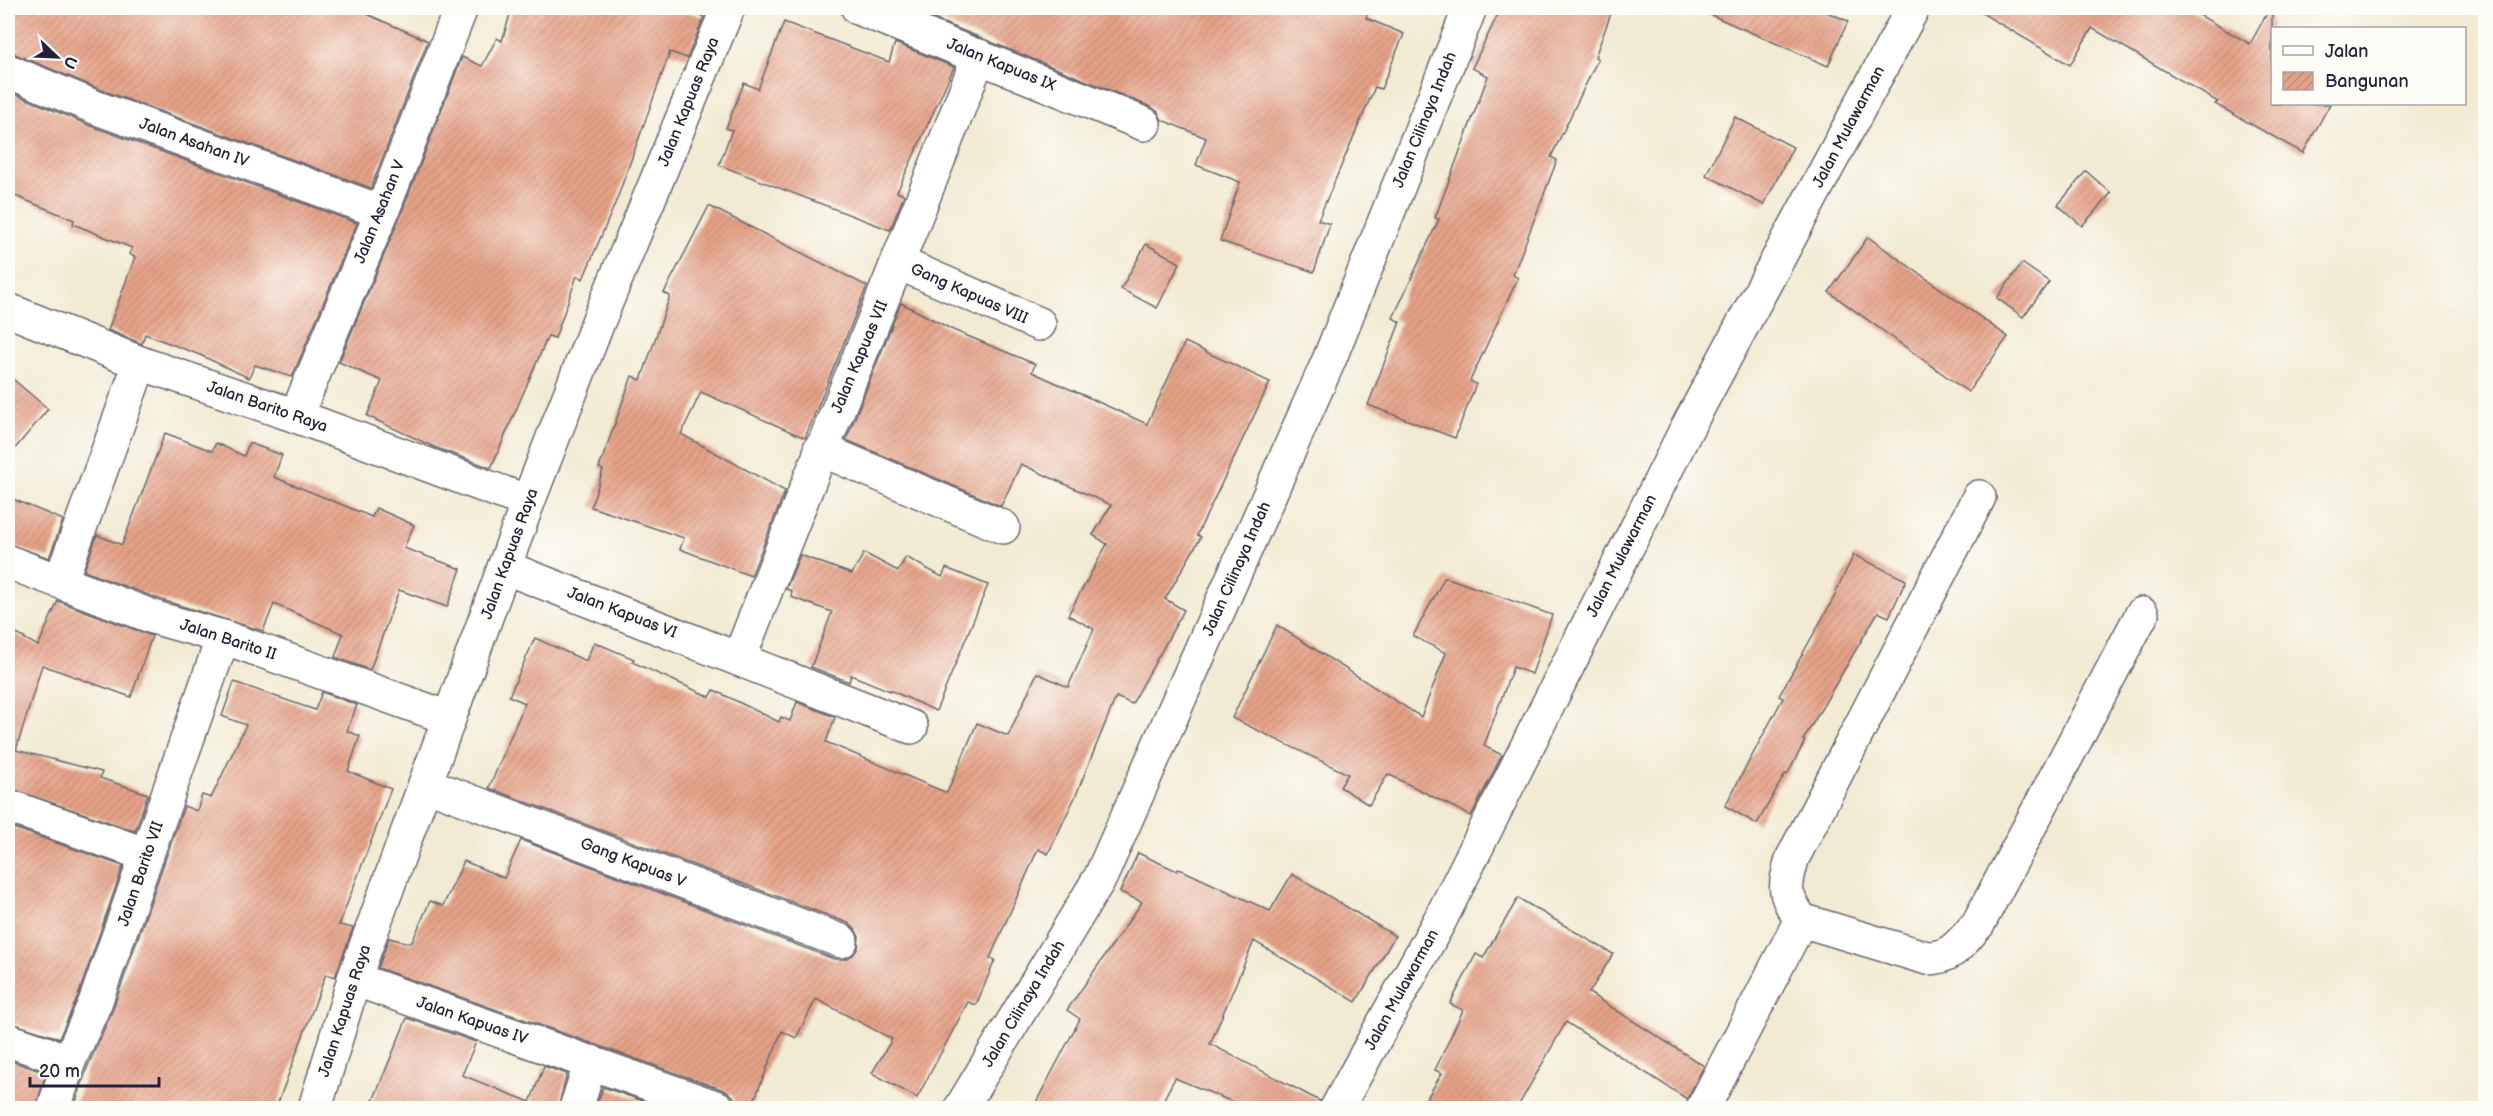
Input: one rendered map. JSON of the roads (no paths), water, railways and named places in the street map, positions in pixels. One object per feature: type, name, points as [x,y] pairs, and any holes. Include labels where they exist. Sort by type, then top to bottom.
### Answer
[{"type":"street","name":"Jalan Asahan V","points":[[296,416],[382,212],[461,8]]},
{"type":"street","name":"Jalan Kapuas Raya","points":[[315,1108],[354,979],[528,502],[602,311],[728,8]]},
{"type":"street","name":"Jalan Kapuas IX","points":[[858,8],[1144,124]]},
{"type":"street","name":"Jalan Cilinaya Indah","points":[[961,1108],[1101,876],[1329,360],[1470,8]]},
{"type":"street","name":"Jalan Mulawarman","points":[[1337,1108],[1440,920],[1686,429],[1913,8]]},
{"type":"street","name":"Jalan Kapuas VII","points":[[739,659],[820,449],[899,263],[979,56]]},
{"type":"street","name":"Jalan Asahan IV","points":[[8,71],[97,108],[382,212]]},
{"type":"street","name":"Gang Kapuas VIII","points":[[899,263],[1039,324]]},
{"type":"street","name":"Jalan Barito Raya","points":[[8,310],[140,363],[296,416],[528,502]]},
{"type":"street","points":[[61,580],[140,363]]},
{"type":"street","points":[[820,449],[1003,527]]},
{"type":"street","points":[[1979,496],[1792,859],[1787,879],[1787,898],[1801,920],[1927,958],[1941,959],[1950,953],[1978,924],[2142,614]]},
{"type":"street","name":"Jalan Barito II","points":[[8,562],[61,580],[156,618],[223,637],[449,718]]},
{"type":"street","name":"Jalan Kapuas VI","points":[[504,567],[911,727]]},
{"type":"street","name":"Jalan Barito VII","points":[[54,1108],[69,1061],[95,1003],[223,637]]},
{"type":"street","name":"Gang Kapuas V","points":[[425,784],[841,941]]},
{"type":"street","points":[[8,806],[147,855]]},
{"type":"street","points":[[1703,1108],[1801,920]]},
{"type":"street","name":"Jalan Kapuas IV","points":[[354,979],[718,1108]]},
{"type":"street","points":[[8,1040],[69,1061]]},
{"type":"street","points":[[576,1108],[591,1062]]}]
